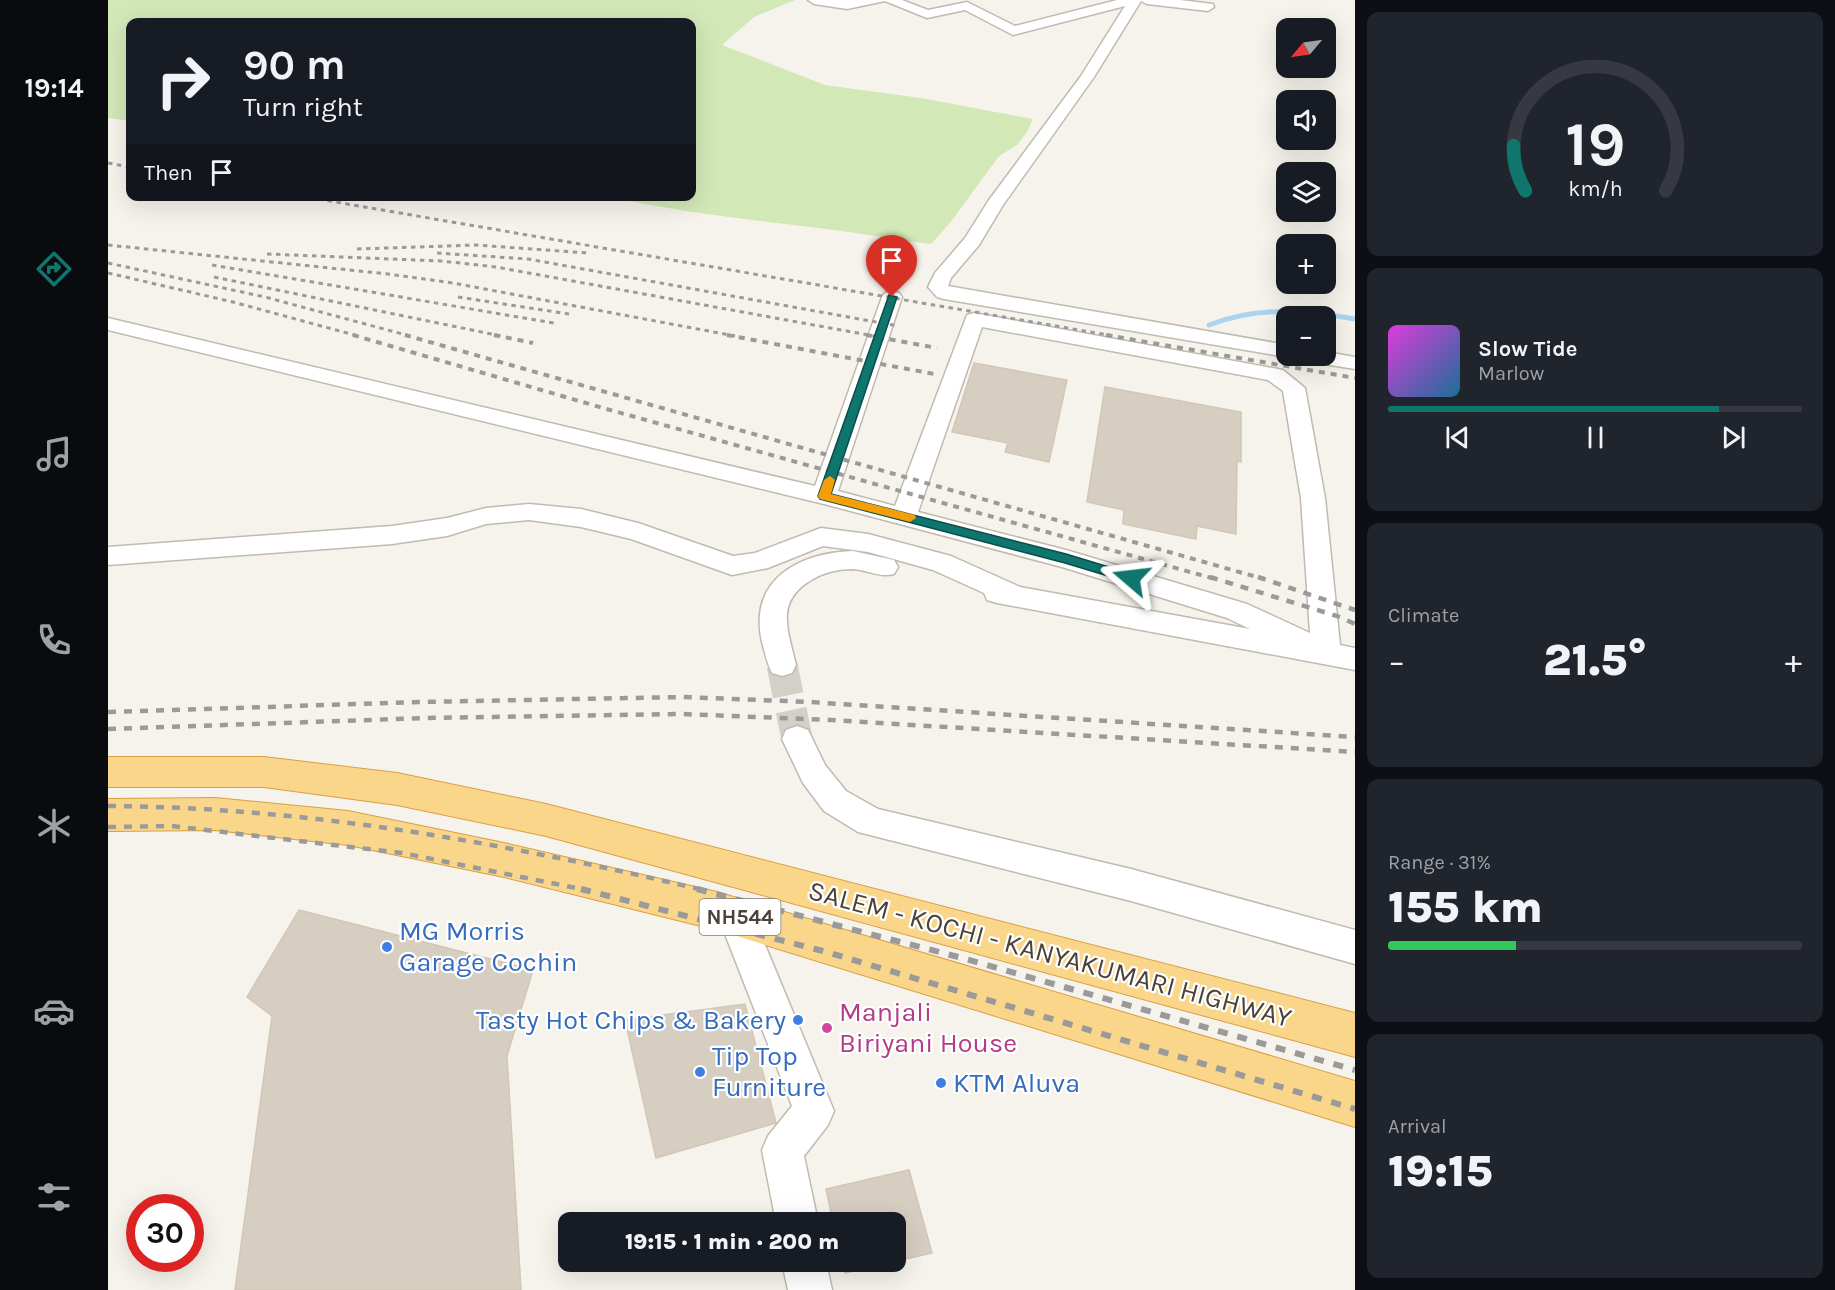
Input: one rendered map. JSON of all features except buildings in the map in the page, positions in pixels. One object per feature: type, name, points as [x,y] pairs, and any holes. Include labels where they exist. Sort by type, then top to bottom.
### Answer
[{"type":"highway","name":"SALEM - KOCHI - KANYAKUMARI HIGHWAY","points":[[108,772],[264,772],[397,789],[546,820],[1355,1035]]},
{"type":"highway","name":"SALEM - KOCHI - KANYAKUMARI HIGHWAY","points":[[108,815],[215,814],[348,828],[504,860],[736,916],[1355,1104]]},
{"type":"street","points":[[814,0],[847,5],[879,0]]},
{"type":"street","points":[[890,0],[927,14],[967,6],[1013,31],[1134,0]]},
{"type":"street","points":[[1134,0],[1087,77],[995,204],[972,241],[942,277],[938,287],[944,293],[1276,349]]},
{"type":"street","points":[[1147,0],[1208,7]]},
{"type":"street","points":[[824,496],[892,297]]},
{"type":"street","points":[[904,516],[974,319],[1275,375],[1294,388],[1313,498],[1326,652]]},
{"type":"street","points":[[108,324],[824,496],[1066,559],[1237,611],[1326,652]]},
{"type":"street","points":[[1336,360],[1355,363]]},
{"type":"street","points":[[108,556],[392,535],[447,527],[486,516],[529,512],[581,518],[638,532],[732,566],[759,561],[821,537],[868,543],[942,563],[1014,596]]},
{"type":"street","points":[[782,665],[773,620],[775,600],[788,584],[806,570],[829,563],[853,560],[1014,596],[1355,659]]},
{"type":"street","points":[[797,739],[814,774],[836,801],[870,822],[1131,885],[1355,947]]},
{"type":"street","points":[[736,916],[814,1111],[782,1150],[794,1212]]},
{"type":"street","points":[[806,1272],[810,1290]]},
{"type":"green space","points":[[108,0],[795,0],[754,17],[722,45],[825,85],[921,98],[1033,119],[1017,145],[999,156],[950,223],[931,244],[691,212],[629,201],[696,201],[696,18],[126,18],[126,120],[108,118]]},
{"type":"waterway","points":[[1209,325],[1263,312],[1318,313],[1355,319]]},
{"type":"tunnel","points":[[782,665],[797,739]]},
{"type":"railway","points":[[108,163],[126,166]]},
{"type":"railway","points":[[330,201],[1114,336]]},
{"type":"railway","points":[[108,245],[388,274],[453,283],[735,336]]},
{"type":"railway","points":[[357,249],[476,245],[588,253]]},
{"type":"railway","points":[[437,253],[528,259],[898,326]]},
{"type":"railway","points":[[267,254],[441,261],[496,267],[874,336]]},
{"type":"railway","points":[[108,263],[265,297],[410,336]]},
{"type":"railway","points":[[212,265],[554,323]]},
{"type":"railway","points":[[108,273],[233,302],[358,336]]},
{"type":"railway","points":[[214,277],[501,336]]},
{"type":"railway","points":[[458,297],[569,314]]},
{"type":"railway","points":[[353,335],[603,408],[1215,579]]},
{"type":"railway","points":[[405,335],[1263,579]]},
{"type":"railway","points":[[494,335],[533,343]]},
{"type":"railway","points":[[727,335],[934,374]]},
{"type":"railway","points":[[866,335],[937,348]]},
{"type":"railway","points":[[1106,335],[1355,378]]},
{"type":"railway","points":[[1210,577],[1337,616],[1355,624]]},
{"type":"railway","points":[[1258,577],[1263,579]]},
{"type":"railway","points":[[1263,579],[1355,610]]},
{"type":"railway","points":[[108,712],[421,702],[683,697],[810,702],[1355,737]]},
{"type":"railway","points":[[108,729],[427,718],[682,714],[831,720],[1355,752]]},
{"type":"railway","points":[[108,806],[258,813],[408,831],[482,843],[703,890]]},
{"type":"railway","points":[[108,827],[172,826],[402,853],[586,890]]},
{"type":"railway","points":[[581,889],[823,951],[1355,1109]]},
{"type":"railway","points":[[697,889],[966,959],[1355,1070]]},
{"type":"slow traffic","points":[[830,480],[824,496],[910,518]]},
{"type":"place","name":"MG Morris Garage Cochin","points":[[387,947]]},
{"type":"place","name":"Tasty Hot Chips & Bakery","points":[[798,1020]]},
{"type":"place","name":"Manjali Biriyani House","points":[[827,1028]]},
{"type":"place","name":"Tip Top Furniture","points":[[700,1072]]},
{"type":"place","name":"KTM Aluva","points":[[941,1083]]},
{"type":"route","points":[[892,297],[824,496],[1131,578]]}]
